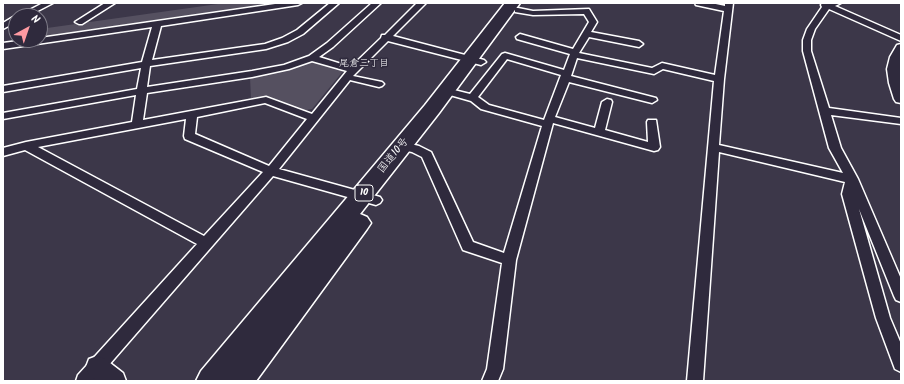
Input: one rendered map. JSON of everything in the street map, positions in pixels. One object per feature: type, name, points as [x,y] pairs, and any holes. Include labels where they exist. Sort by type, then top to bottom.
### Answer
[{"type":"highway","name":"国道10号","points":[[238,381],[369,198],[408,148],[458,94],[476,61],[518,5]]},
{"type":"highway","name":"国道10号","points":[[211,381],[369,198]]},
{"type":"street","points":[[37,8],[46,3]]},
{"type":"street","points":[[79,22],[111,3]]},
{"type":"street","points":[[3,46],[298,3]]},
{"type":"street","points":[[3,89],[146,64],[266,46],[285,40],[300,32],[335,3]]},
{"type":"street","points":[[3,116],[142,90],[286,67],[312,58],[330,45],[377,3]]},
{"type":"street","points":[[115,381],[90,374],[271,171],[350,74],[422,3]]},
{"type":"street","points":[[695,381],[719,79],[729,6],[698,3]]},
{"type":"street","points":[[824,5],[838,3]]},
{"type":"street","points":[[490,381],[495,369],[509,260],[548,121],[574,54],[593,22],[589,7],[533,13],[518,5]]},
{"type":"street","points":[[824,5],[901,38]]},
{"type":"street","points":[[824,5],[810,29],[807,40],[807,51],[835,148],[852,179],[897,279],[901,296]]},
{"type":"street","points":[[137,124],[146,64],[157,24]]},
{"type":"street","points":[[587,34],[639,44]]},
{"type":"street","points":[[386,37],[476,61]]},
{"type":"street","points":[[520,37],[574,54],[654,71],[662,66],[719,79]]},
{"type":"street","points":[[901,48],[896,58],[894,69],[901,99]]},
{"type":"street","points":[[458,94],[505,56],[566,76],[652,100]]},
{"type":"street","points":[[312,58],[378,84]]},
{"type":"street","points":[[458,94],[475,99],[485,107],[599,132],[654,147],[652,122]]},
{"type":"street","points":[[3,152],[137,124],[192,115],[266,100],[314,118]]},
{"type":"street","points":[[599,132],[607,102]]},
{"type":"street","points":[[825,111],[901,121]]},
{"type":"street","points":[[192,115],[189,136],[271,171],[369,198]]},
{"type":"street","points":[[26,146],[206,243]]},
{"type":"street","points":[[713,147],[852,179]]},
{"type":"street","points":[[408,148],[427,155],[468,246],[509,260]]},
{"type":"street","points":[[852,179],[848,194],[884,318],[901,364]]},
{"type":"shaded area","points":[[225,3],[270,3],[48,36],[48,28]]},
{"type":"shaded area","points":[[314,60],[344,70],[312,109],[306,110],[268,96],[251,99],[250,77]]},
{"type":"district","name":"尾倉三丁目","points":[[364,64]]}]
